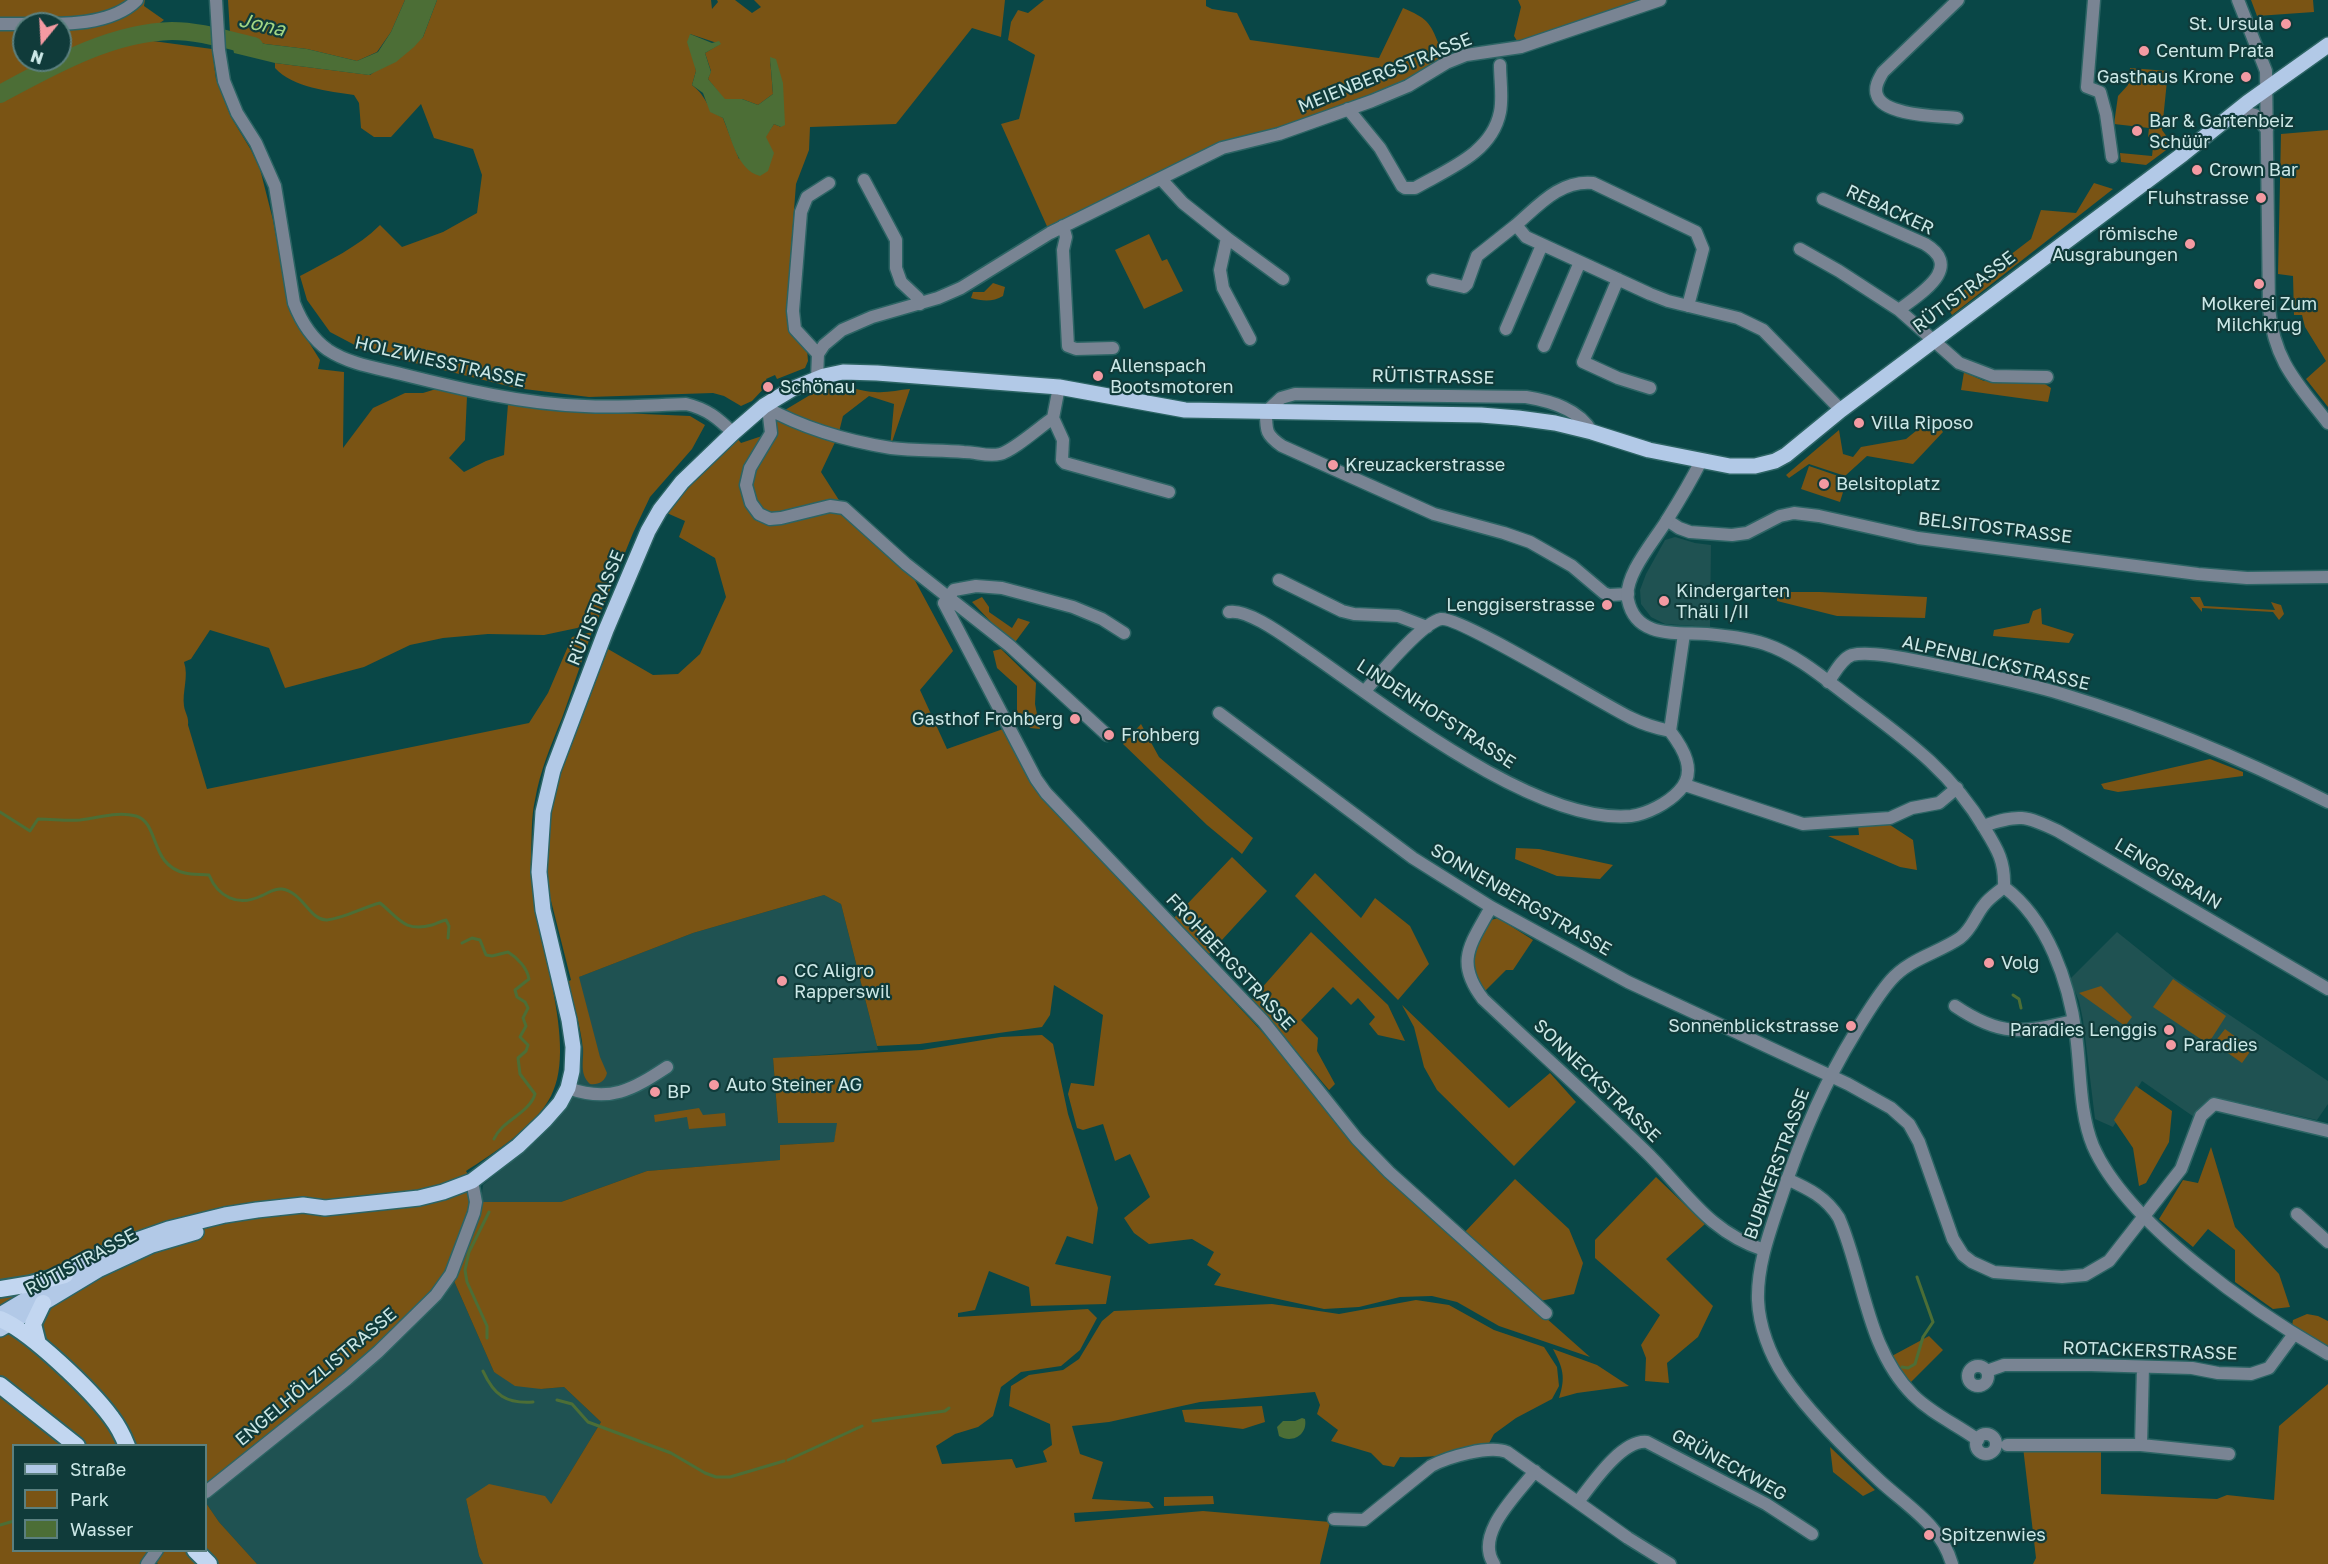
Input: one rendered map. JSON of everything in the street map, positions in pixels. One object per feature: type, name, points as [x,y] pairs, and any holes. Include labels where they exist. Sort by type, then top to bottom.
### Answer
[{"type":"highway","points":[[0,1289],[64,1275]]},
{"type":"highway","points":[[38,1344],[33,1324],[43,1303]]},
{"type":"highway","points":[[3,1322],[38,1344],[104,1408],[126,1444]]},
{"type":"highway","points":[[0,1385],[74,1444]]},
{"type":"highway","points":[[196,1552],[209,1564]]},
{"type":"main road","name":"RÜTISTRASSE","points":[[3,1322],[43,1303],[99,1270],[152,1245],[203,1230],[258,1220],[304,1215],[325,1208],[419,1198],[472,1181],[518,1146],[560,1103],[568,1088],[572,1071],[573,1047],[569,1020],[543,910],[539,872],[543,812],[553,770],[606,630],[648,531],[660,510],[682,482],[733,433],[764,406],[792,389],[843,372],[877,373],[1059,387],[1177,410],[1481,415],[1518,418],[1592,432],[1649,450],[1742,468],[1775,461],[1786,455],[1934,339],[2183,154],[2237,110],[2328,45]]},
{"type":"main road","name":"RÜTISTRASSE","points":[[3,1322],[64,1275],[131,1242],[199,1221],[257,1210],[303,1205],[325,1208]]},
{"type":"street","points":[[1,24],[103,20],[124,11],[137,0]]},
{"type":"street","name":"HOLZWIESSTRASSE","points":[[216,0],[221,69],[228,94],[275,186],[294,303],[306,328],[326,349],[359,363],[425,380],[538,402],[586,406],[686,404],[699,407],[719,419],[733,433]]},
{"type":"street","name":"MEIENBERGSTRASSE","points":[[818,354],[824,345],[842,330],[872,317],[920,304],[961,288],[1063,226],[1222,147],[1279,134],[1348,109],[1408,86],[1446,63],[1466,55],[1521,47],[1660,0]]},
{"type":"street","points":[[1957,118],[1893,109],[1883,104],[1877,96],[1877,85],[1883,72],[1958,0]]},
{"type":"street","points":[[2094,0],[2087,87],[2100,92],[2106,114],[2112,157]]},
{"type":"street","points":[[2238,0],[2266,71],[2271,330],[2284,364],[2328,423]]},
{"type":"street","points":[[1348,109],[1380,148],[1401,186],[1415,188],[1470,156],[1491,137],[1500,111],[1500,65]]},
{"type":"street","points":[[2237,110],[2255,115],[2267,130]]},
{"type":"street","points":[[1161,179],[1183,203],[1283,279]]},
{"type":"street","points":[[864,180],[896,240],[896,268],[901,282],[918,298],[920,304]]},
{"type":"street","points":[[817,379],[818,354],[795,329],[793,311],[801,212],[807,198],[830,183]]},
{"type":"street","points":[[1433,280],[1464,287],[1477,256],[1552,193],[1575,183],[1593,183],[1696,232],[1703,249],[1688,306]]},
{"type":"street","name":"REBACKER","points":[[1823,200],[1934,250],[1941,265],[1938,278],[1899,310]]},
{"type":"street","points":[[1515,225],[1526,237],[1659,298],[1738,318],[1763,330],[1841,410]]},
{"type":"street","points":[[1063,226],[1066,237],[1063,250],[1068,346],[1076,349],[1113,348]]},
{"type":"street","points":[[1227,238],[1220,270],[1223,288],[1250,339]]},
{"type":"street","points":[[1506,329],[1542,245]]},
{"type":"street","points":[[1800,249],[1899,310],[1934,339],[1953,359],[1988,375],[2047,377]]},
{"type":"street","points":[[1544,346],[1580,262]]},
{"type":"street","points":[[1618,279],[1583,362],[1618,378],[1650,388]]},
{"type":"street","points":[[1059,387],[1053,418],[1063,440],[1062,460],[1065,464],[1169,492]]},
{"type":"street","name":"RÜTISTRASSE","points":[[1266,412],[1281,398],[1295,394],[1526,397],[1545,400],[1563,407],[1586,421],[1592,432]]},
{"type":"street","points":[[764,406],[793,420],[848,438],[890,448],[967,452],[988,456],[1003,453],[1053,418]]},
{"type":"street","points":[[764,406],[769,417],[771,433],[750,468],[746,484],[751,503],[759,514],[770,519],[830,506],[844,508],[906,564],[1040,672],[1107,735]]},
{"type":"street","points":[[1266,412],[1266,428],[1272,440],[1282,446],[1434,514],[1504,532],[1530,542],[1572,566],[1604,593],[1628,594]]},
{"type":"street","points":[[1701,461],[1634,572],[1628,594],[1632,612],[1641,623],[1652,630],[1736,637],[1762,643],[1782,651],[1828,682],[1919,750],[1957,788],[2004,862],[2004,887],[2017,897],[2033,915],[2062,976],[2073,1021],[2083,1105],[2092,1143],[2111,1178],[2145,1216],[2211,1274],[2294,1334],[2328,1354]]},
{"type":"street","name":"BELSITOSTRASSE","points":[[1667,520],[1685,531],[1732,535],[1747,532],[1780,516],[1794,513],[1917,538],[2198,574],[2247,578],[2328,577]]},
{"type":"street","points":[[1279,580],[1342,611],[1354,614],[1398,616],[1427,627]]},
{"type":"street","points":[[948,596],[954,590],[965,588],[989,586],[1002,588],[1073,607],[1102,619],[1124,633]]},
{"type":"street","name":"FROHBERGSTRASSE","points":[[948,596],[944,603],[1031,770],[1046,793],[1263,1021],[1365,1148],[1461,1238],[1546,1313]]},
{"type":"street","name":"LINDENHOFSTRASSE","points":[[1229,612],[1242,612],[1281,634],[1468,761],[1521,788],[1578,809],[1618,815],[1639,814],[1662,803],[1685,785]]},
{"type":"street","points":[[1365,691],[1393,658],[1427,627],[1442,619],[1464,626],[1632,718],[1670,731],[1682,748],[1688,763],[1685,785],[1803,824],[1890,818],[1912,808],[1939,803],[1957,788]]},
{"type":"street","points":[[1670,731],[1684,634]]},
{"type":"street","name":"ALPENBLICKSTRASSE","points":[[1828,682],[1847,658],[1853,655],[1866,655],[1918,661],[2050,691],[2179,735],[2328,802]]},
{"type":"street","name":"SONNENBERGSTRASSE","points":[[1219,712],[1413,858],[1491,907],[1628,982],[1829,1076]]},
{"type":"street","name":"LENGGISRAIN","points":[[1983,826],[2011,817],[2030,818],[2058,831],[2328,989]]},
{"type":"street","name":"BUBIKERSTRASSE","points":[[1953,1564],[1944,1541],[1936,1531],[1878,1480],[1811,1411],[1784,1377],[1772,1355],[1761,1320],[1758,1293],[1764,1250],[1787,1179],[1811,1115],[1829,1076],[1871,1007],[1892,978],[1923,956],[1961,937],[1972,926],[1983,905],[2004,887]]},
{"type":"street","name":"SONNECKSTRASSE","points":[[1491,907],[1469,949],[1466,963],[1470,981],[1483,999],[1646,1152],[1704,1216],[1736,1239],[1764,1250]]},
{"type":"street","points":[[1955,1006],[1974,1019],[2005,1030],[2021,1031],[2073,1021]]},
{"type":"street","points":[[568,1088],[592,1096],[603,1095],[640,1085],[667,1067]]},
{"type":"street","points":[[1829,1076],[1892,1108],[1910,1124],[1919,1142],[1953,1239],[1963,1254],[1979,1266],[2002,1273],[2062,1277],[2085,1275],[2109,1261],[2181,1169],[2201,1116],[2214,1104],[2328,1131]]},
{"type":"street","points":[[1787,1179],[1820,1196],[1832,1206],[1839,1218],[1881,1348],[1898,1378],[1926,1407],[1978,1440]]},
{"type":"street","name":"ENGELHÖLZLISTRASSE","points":[[207,1491],[347,1379],[436,1295],[451,1274],[474,1213],[476,1202],[472,1181]]},
{"type":"street","points":[[2297,1214],[2328,1242]]},
{"type":"street","name":"ROTACKERSTRASSE","points":[[1987,1371],[2004,1365],[2192,1368],[2218,1373],[2260,1372],[2269,1368],[2294,1334]]},
{"type":"street","points":[[2141,1445],[2143,1367]]},
{"type":"street","name":"GRÜNECKWEG","points":[[1578,1502],[1623,1451],[1636,1443],[1647,1442],[1766,1504],[1812,1534]]},
{"type":"street","points":[[2007,1444],[2141,1445],[2229,1454]]},
{"type":"street","points":[[1334,1519],[1364,1520],[1439,1461],[1500,1449],[1535,1471],[1628,1538],[1670,1564]]},
{"type":"street","points":[[1494,1564],[1488,1548],[1491,1529],[1535,1471]]},
{"type":"shaded area","points":[[1675,537],[1711,545],[1710,627],[1665,624],[1651,617],[1641,604],[1640,590],[1646,574],[1665,540]]},
{"type":"shaded area","points":[[824,895],[841,904],[878,1050],[773,1059],[778,1123],[838,1123],[834,1142],[780,1145],[781,1160],[647,1171],[561,1202],[481,1202],[483,1185],[537,1140],[575,1094],[581,1068],[582,1038],[571,980],[693,933]]},
{"type":"shaded area","name":"Paradies Lenggis","points":[[2117,932],[2173,977],[2328,1081],[2328,1104],[2317,1120],[2237,1102],[2213,1099],[2197,1119],[2142,1081],[2113,1127],[2095,1119],[2083,1020],[2079,1001],[2070,979]]},
{"type":"shaded area","points":[[451,1274],[494,1372],[541,1389],[564,1387],[601,1422],[551,1504],[466,1499],[479,1556],[483,1564],[257,1564],[219,1522],[207,1504],[207,1491]]},
{"type":"green space","points":[[0,0],[145,0],[144,6],[164,20],[138,39],[212,49],[216,79],[231,117],[260,169],[273,220],[290,312],[320,360],[318,369],[344,372],[343,448],[373,408],[405,393],[423,393],[436,389],[467,396],[465,440],[449,458],[464,472],[504,455],[508,404],[551,410],[690,416],[705,425],[692,449],[650,497],[596,624],[544,635],[488,634],[443,638],[410,645],[364,667],[285,688],[269,648],[210,630],[191,659],[184,662],[186,673],[184,706],[207,789],[529,723],[548,693],[572,637],[592,632],[543,768],[532,820],[532,883],[557,1013],[560,1044],[559,1072],[551,1096],[535,1118],[513,1138],[466,1171],[472,1181],[476,1202],[561,1202],[647,1171],[780,1160],[780,1145],[834,1142],[837,1123],[778,1123],[773,1058],[922,1050],[1001,1037],[1042,1035],[1053,1044],[1068,1114],[1098,1208],[1093,1244],[1067,1236],[1055,1264],[1111,1276],[1106,1304],[1031,1306],[1029,1287],[989,1271],[975,1310],[958,1313],[958,1317],[1088,1309],[1097,1318],[1080,1350],[1061,1366],[1021,1372],[1001,1387],[993,1416],[978,1427],[955,1434],[936,1446],[942,1464],[1012,1459],[1016,1468],[1047,1462],[1043,1451],[1052,1445],[1050,1424],[1009,1406],[1011,1386],[1029,1375],[1063,1370],[1079,1359],[1102,1321],[1114,1311],[1272,1304],[1339,1314],[1416,1300],[1449,1305],[1494,1330],[1544,1347],[1557,1367],[1559,1386],[1552,1399],[1516,1418],[1494,1434],[1488,1445],[1444,1455],[1400,1457],[1394,1467],[1383,1465],[1371,1453],[1331,1441],[1338,1430],[1317,1414],[1320,1405],[1315,1392],[1200,1402],[1109,1422],[1072,1426],[1080,1454],[1103,1462],[1092,1499],[1149,1502],[1154,1508],[1074,1513],[1075,1522],[1203,1511],[1330,1522],[1320,1564],[483,1564],[479,1556],[466,1499],[489,1484],[545,1496],[551,1504],[601,1422],[564,1387],[541,1389],[515,1386],[494,1372],[451,1274],[436,1295],[207,1491],[207,1444],[12,1444],[12,1552],[207,1552],[207,1504],[219,1522],[257,1564],[158,1564],[151,1558],[147,1564],[0,1564]]},
{"type":"green space","points":[[228,0],[405,0],[391,32],[377,52],[357,61],[307,49],[265,44],[230,33]]},
{"type":"green space","points":[[437,0],[711,0],[712,9],[718,2],[717,0],[735,0],[752,13],[761,7],[754,0],[1005,0],[1001,37],[972,28],[896,124],[810,127],[809,150],[796,184],[786,315],[795,329],[789,331],[807,349],[808,361],[805,368],[777,379],[775,375],[766,379],[768,384],[752,401],[741,406],[724,396],[713,393],[589,397],[516,388],[366,351],[330,332],[307,300],[300,276],[352,247],[380,225],[402,247],[443,232],[477,213],[482,175],[473,149],[434,138],[421,104],[391,137],[374,137],[361,128],[359,103],[354,95],[323,90],[291,80],[275,68],[275,63],[370,75],[423,37]],"holes":[[[690,34],[720,44],[705,53],[711,71],[708,79],[724,99],[742,99],[758,105],[773,94],[770,58],[781,127],[774,124],[765,137],[739,159],[723,118],[713,110],[692,85],[696,71]]]},
{"type":"green space","points":[[1044,0],[1206,0],[1206,6],[1212,9],[1237,13],[1250,40],[1379,58],[1403,8],[1430,25],[1439,45],[1435,50],[1446,63],[1408,86],[1222,148],[1050,233],[1001,124],[1019,119],[1035,55],[1008,40],[1011,22],[1018,10],[1028,13]]},
{"type":"green space","points":[[1518,0],[1660,0],[1521,47],[1514,36],[1521,7]]},
{"type":"green space","points":[[2251,0],[2313,0],[2314,12],[2257,16]]},
{"type":"green space","points":[[2130,68],[2168,71],[2162,130],[2173,145],[2146,165],[2121,162],[2120,153],[2152,156],[2154,138],[2148,137],[2149,128],[2114,124],[2118,96],[2128,85]]},
{"type":"green space","points":[[2328,130],[2328,407],[2306,379],[2326,361],[2305,327],[2302,315],[2294,315],[2293,276],[2278,274],[2281,134]]},
{"type":"green space","points":[[2094,183],[2113,189],[1952,315],[1949,310],[1960,302],[1963,291],[2031,239],[2041,210],[2076,213]]},
{"type":"green space","points":[[1149,234],[1162,261],[1167,259],[1183,291],[1144,309],[1115,250]]},
{"type":"green space","points":[[993,283],[1005,287],[1003,296],[987,300],[971,298],[973,292],[984,292]]},
{"type":"green space","points":[[1964,372],[1984,381],[2039,380],[2051,388],[2048,402],[1961,390]]},
{"type":"green space","points":[[837,386],[879,392],[910,389],[890,448],[894,404],[869,396],[843,416],[838,436],[821,472],[844,508],[912,575],[953,651],[920,690],[947,749],[1003,729],[1040,793],[1292,1064],[1361,1154],[1590,1357],[1499,1326],[1457,1302],[1432,1296],[1400,1297],[1359,1307],[1324,1309],[1214,1285],[1221,1274],[1207,1265],[1214,1252],[1192,1239],[1149,1244],[1134,1233],[1124,1218],[1150,1197],[1130,1154],[1115,1161],[1103,1124],[1083,1130],[1077,1128],[1068,1094],[1071,1083],[1094,1086],[1103,1015],[1054,985],[1050,1015],[1042,1027],[920,1044],[877,1046],[841,904],[824,895],[693,933],[579,977],[600,1057],[607,1073],[603,1081],[590,1084],[583,1072],[580,1031],[567,982],[571,980],[546,881],[553,794],[608,649],[653,675],[678,674],[700,654],[726,597],[715,558],[679,537],[685,521],[660,510],[733,433],[741,443],[771,433],[775,416],[810,395]]},
{"type":"green space","points":[[1932,418],[1943,432],[1913,464],[1867,456],[1845,476],[1809,464],[1789,478],[1786,475],[1839,430],[1843,454],[1853,457],[1861,447],[1906,439]]},
{"type":"green space","name":"Belsitoplatz","points":[[1809,466],[1847,479],[1840,502],[1801,489]]},
{"type":"green space","points":[[1777,592],[1927,597],[1925,618],[1837,616],[1777,601]]},
{"type":"green space","points":[[982,597],[989,607],[989,612],[1012,628],[1018,618],[1030,622],[1013,645],[972,602]]},
{"type":"green space","points":[[2190,597],[2200,597],[2204,606],[2275,610],[2271,602],[2281,605],[2284,614],[2279,620],[2273,612],[2202,608],[2202,612]]},
{"type":"green space","points":[[2041,608],[2042,624],[2074,634],[2069,643],[1993,636],[1994,630],[2029,623],[2033,611]]},
{"type":"green space","points":[[1001,649],[1036,683],[1035,704],[1040,729],[1030,728],[1026,719],[1017,714],[1017,686],[997,668],[993,651]]},
{"type":"green space","points":[[1141,724],[1159,757],[1253,838],[1242,854],[1207,825],[1123,744]]},
{"type":"green space","points":[[2210,759],[2243,772],[2243,776],[2118,792],[2104,789],[2101,784]]},
{"type":"green space","points":[[1887,823],[1913,840],[1917,870],[1900,867],[1828,836],[1859,835],[1858,825]]},
{"type":"green space","points":[[1516,848],[1539,849],[1613,865],[1600,879],[1557,876],[1515,859]]},
{"type":"green space","points":[[1232,857],[1267,891],[1209,954],[1174,918]]},
{"type":"green space","points":[[1315,873],[1361,918],[1375,898],[1410,926],[1429,964],[1398,1000],[1295,896]]},
{"type":"green space","points":[[1498,918],[1533,940],[1513,970],[1506,970],[1485,991],[1476,971],[1475,955],[1491,920]]},
{"type":"green space","points":[[1311,932],[1388,1005],[1405,1041],[1378,1035],[1369,1024],[1375,1017],[1358,998],[1351,1005],[1333,987],[1301,1020],[1318,1038],[1317,1051],[1335,1084],[1329,1090],[1252,999]]},
{"type":"green space","points":[[2173,979],[2226,1016],[2208,1044],[2153,1007]]},
{"type":"green space","points":[[2101,986],[2132,1017],[2125,1026],[2079,993]]},
{"type":"green space","points":[[1402,1005],[1509,1108],[1550,1073],[1576,1102],[1514,1166],[1437,1090],[1424,1067],[1414,1027]]},
{"type":"green space","points":[[2225,1029],[2252,1049],[2242,1063],[2214,1043]]},
{"type":"green space","points":[[2136,1086],[2172,1111],[2169,1142],[2146,1183],[2139,1186],[2133,1148],[2114,1120]]},
{"type":"green space","points":[[699,1108],[703,1115],[725,1113],[726,1126],[689,1129],[687,1117],[655,1122],[654,1115]]},
{"type":"green space","points":[[2211,1147],[2235,1227],[2279,1274],[2290,1307],[2273,1309],[2235,1282],[2235,1250],[2208,1229],[2193,1247],[2159,1219],[2183,1180],[2198,1183]]},
{"type":"green space","points":[[1656,1177],[1705,1224],[1666,1259],[1713,1306],[1698,1337],[1667,1363],[1669,1383],[1645,1381],[1646,1358],[1641,1345],[1660,1315],[1595,1258],[1595,1240]]},
{"type":"green space","points":[[1515,1179],[1569,1229],[1583,1263],[1574,1294],[1540,1301],[1464,1233]]},
{"type":"green space","points":[[2307,1314],[2328,1321],[2328,1348],[2292,1326],[2293,1320]]},
{"type":"green space","points":[[1929,1336],[1943,1350],[1909,1384],[1890,1357]]},
{"type":"green space","points":[[1553,1349],[1597,1365],[1629,1386],[1577,1393],[1559,1398],[1562,1373]]},
{"type":"green space","points":[[2328,1384],[2328,1564],[2033,1564],[2036,1558],[2023,1447],[2101,1447],[2101,1494],[2217,1499],[2227,1495],[2274,1500],[2279,1426]]},
{"type":"green space","points":[[1262,1406],[1265,1422],[1243,1429],[1185,1422],[1182,1410]]},
{"type":"green space","points":[[1830,1447],[1875,1490],[1863,1496],[1833,1472]]},
{"type":"green space","points":[[1213,1496],[1214,1504],[1164,1506],[1164,1497]]},
{"type":"water","points":[[405,0],[437,0],[423,37],[396,62],[369,75],[275,63],[234,53],[230,33],[265,44],[307,49],[357,61],[378,52],[391,32]]},
{"type":"water","points":[[690,34],[712,43],[719,41],[721,44],[705,53],[711,72],[708,79],[725,99],[742,99],[758,105],[773,94],[770,57],[776,59],[783,83],[785,125],[781,127],[774,124],[766,137],[774,153],[768,171],[760,176],[752,173],[741,161],[723,118],[710,112],[703,93],[692,85],[696,71],[687,42]]},
{"type":"water","points":[[1305,1419],[1305,1425],[1302,1434],[1289,1439],[1279,1436],[1277,1427],[1283,1421],[1295,1421]]},
{"type":"waterway","name":"Jona","points":[[0,94],[83,52],[127,37],[172,31],[193,32],[254,46]]},
{"type":"waterway","points":[[0,812],[30,831],[38,819],[75,820],[115,815],[136,816],[144,820],[160,853],[174,869],[185,873],[209,875],[218,889],[230,898],[253,899],[282,889],[296,895],[316,916],[327,920],[380,903],[402,922],[415,927],[434,925],[446,920],[449,926],[448,938]]},
{"type":"waterway","points":[[462,943],[472,938],[480,940],[486,955],[492,956],[508,952],[522,964],[529,979],[515,990],[517,997],[525,1002],[528,1008],[523,1018],[526,1026],[520,1037],[528,1045],[526,1051],[518,1058],[520,1074],[535,1094],[527,1107],[503,1127],[494,1139]]},
{"type":"waterway","points":[[2013,995],[2019,999],[2021,1008]]},
{"type":"waterway","points":[[487,1338],[487,1326],[467,1282],[465,1270],[469,1252],[489,1212]]},
{"type":"waterway","points":[[1902,1367],[1908,1368],[1915,1364],[1923,1337],[1933,1322],[1917,1277]]},
{"type":"waterway","points":[[483,1371],[492,1386],[502,1396],[515,1401],[533,1402]]},
{"type":"waterway","points":[[557,1400],[572,1404],[588,1422],[671,1453],[716,1477],[730,1477],[784,1461]]},
{"type":"waterway","points":[[873,1421],[945,1411],[949,1408]]},
{"type":"waterway","points":[[788,1460],[862,1426]]},
{"type":"waterway","points":[[0,1525],[12,1522]]},
{"type":"place","name":"St. Ursula","points":[[2286,24]]},
{"type":"place","name":"Centum Prata","points":[[2144,51]]},
{"type":"place","name":"Gasthaus Krone","points":[[2246,77]]},
{"type":"place","name":"Bar & Gartenbeiz Schüür","points":[[2137,131]]},
{"type":"place","name":"Crown Bar","points":[[2197,170]]},
{"type":"place","name":"Fluhstrasse","points":[[2261,198]]},
{"type":"place","name":"römische Ausgrabungen","points":[[2190,244]]},
{"type":"place","name":"Molkerei Zum Milchkrug","points":[[2259,284]]},
{"type":"place","name":"Allenspach Bootsmotoren","points":[[1098,376]]},
{"type":"place","name":"Schönau","points":[[768,387]]},
{"type":"place","name":"Villa Riposo","points":[[1859,423]]},
{"type":"place","name":"Kreuzackerstrasse","points":[[1333,465]]},
{"type":"place","name":"Belsitoplatz","points":[[1824,484]]},
{"type":"place","name":"Kindergarten Thäli I/II","points":[[1664,601]]},
{"type":"place","name":"Lenggiserstrasse","points":[[1607,605]]},
{"type":"place","name":"Gasthof Frohberg","points":[[1075,719]]},
{"type":"place","name":"Frohberg","points":[[1109,735]]},
{"type":"place","name":"Volg","points":[[1989,963]]},
{"type":"place","name":"CC Aligro Rapperswil","points":[[782,981]]},
{"type":"place","name":"Sonnenblickstrasse","points":[[1851,1026]]},
{"type":"place","name":"Paradies Lenggis","points":[[2169,1030]]},
{"type":"place","name":"Paradies","points":[[2171,1045]]},
{"type":"place","name":"Auto Steiner AG","points":[[714,1085]]},
{"type":"place","name":"BP","points":[[655,1092]]},
{"type":"place","name":"Spitzenwies","points":[[1929,1535]]}]
